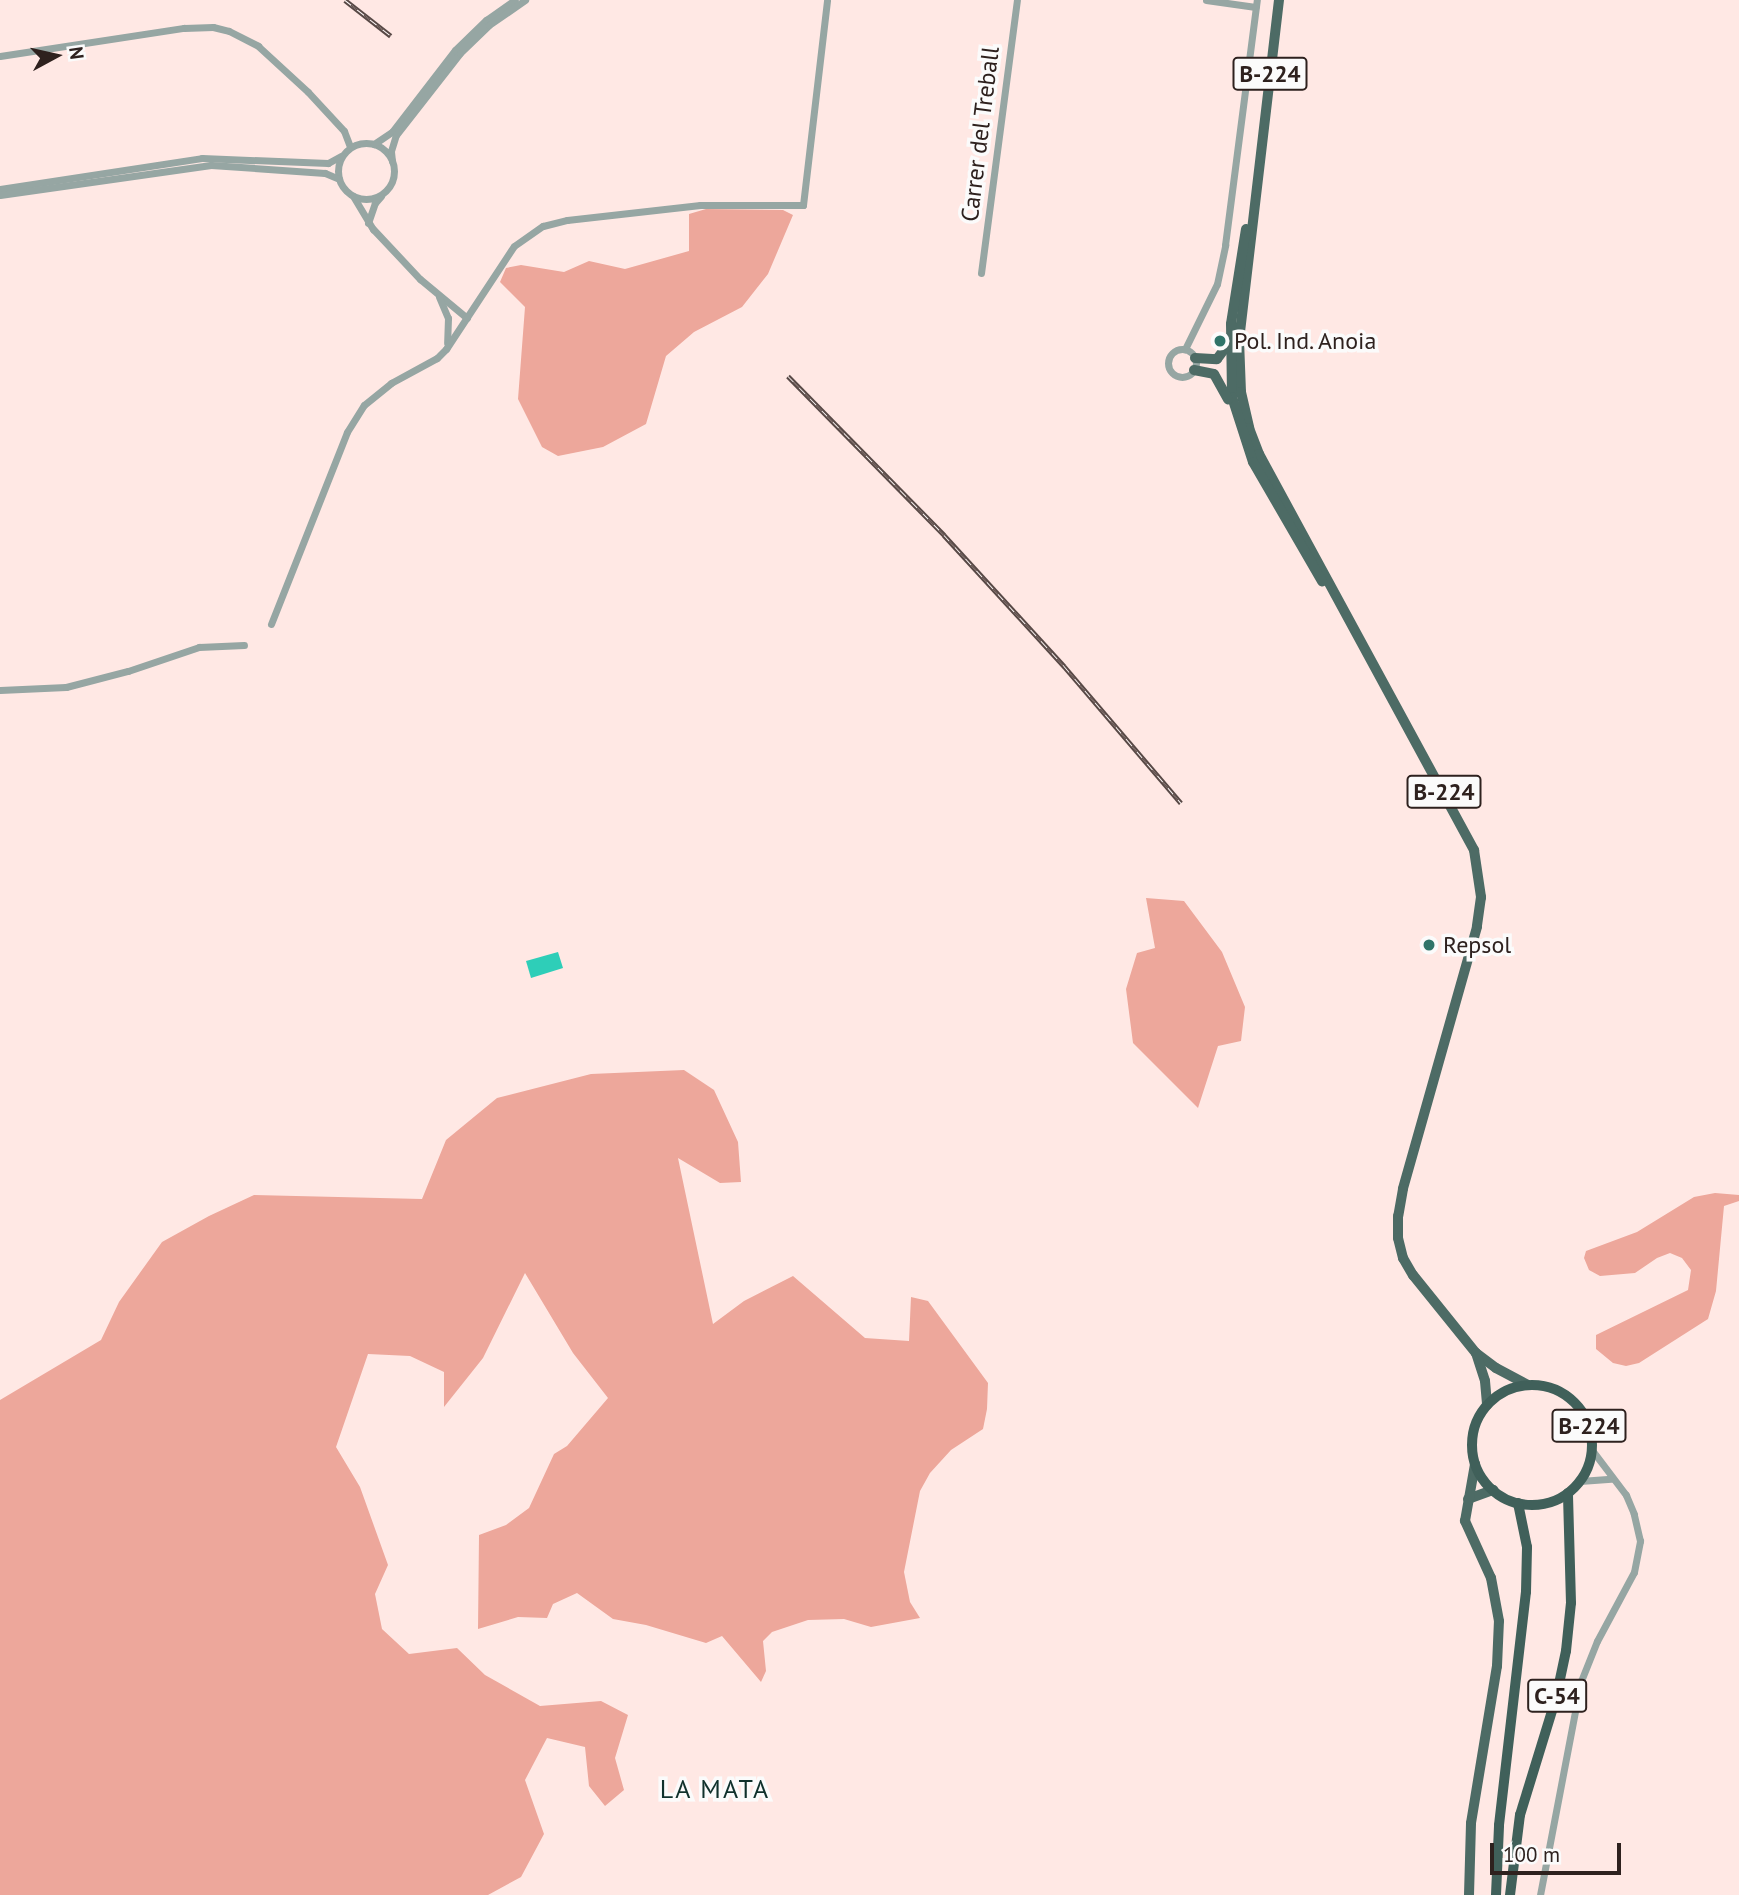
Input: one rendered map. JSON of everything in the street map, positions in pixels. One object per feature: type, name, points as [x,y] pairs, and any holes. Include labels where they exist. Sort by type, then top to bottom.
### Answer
[{"type":"highway","name":"B-224","points":[[1475,1464],[1493,1490],[1518,1503],[1536,1505],[1553,1502],[1568,1493],[1580,1481],[1592,1450],[1591,1432],[1585,1416],[1575,1402],[1561,1392],[1528,1385],[1505,1391],[1487,1405]]},
{"type":"highway","points":[[1475,1464],[1474,1433],[1487,1405]]},
{"type":"highway","name":"C-54","points":[[1510,1895],[1520,1815],[1556,1698],[1566,1651],[1572,1603],[1568,1493]]},
{"type":"highway","name":"C-54","points":[[1496,1895],[1499,1825],[1526,1592],[1527,1547],[1518,1503]]},
{"type":"main road","name":"B-224","points":[[1279,0],[1239,340],[1241,392],[1249,428],[1259,454],[1469,838],[1480,879],[1480,907],[1475,936],[1399,1206],[1398,1238],[1407,1267],[1476,1353],[1496,1368],[1528,1385]]},
{"type":"main road","name":"B-224","points":[[1261,147],[1235,289],[1229,343],[1230,377],[1236,417],[1265,486],[1304,554],[1340,606]]},
{"type":"main road","points":[[1194,364],[1217,359],[1229,343]]},
{"type":"main road","points":[[1194,364],[1221,382],[1236,417]]},
{"type":"main road","name":"B-224","points":[[1476,1353],[1485,1381],[1487,1405]]},
{"type":"main road","points":[[1469,1895],[1467,1869],[1471,1823],[1497,1666],[1499,1621],[1488,1569],[1465,1521],[1475,1464]]},
{"type":"main road","points":[[1468,1499],[1493,1490]]},
{"type":"street","points":[[374,144],[392,132],[455,50],[486,20],[515,0]]},
{"type":"street","points":[[368,223],[375,203],[391,183],[391,151],[396,135],[460,53],[489,25],[524,0]]},
{"type":"street","points":[[271,624],[347,432],[364,405],[391,383],[437,358],[446,349],[513,246],[543,226],[567,220],[700,205],[803,205],[827,0]]},
{"type":"street","name":"Carrer del Treball","points":[[981,273],[1017,0]]},
{"type":"street","points":[[1185,349],[1217,284],[1225,244],[1257,3],[1206,0]]},
{"type":"street","points":[[0,56],[184,28],[213,27],[229,31],[258,46],[308,92],[344,131],[349,147]]},
{"type":"street","points":[[0,189],[202,158],[328,163],[341,156],[349,147],[366,142],[385,150],[392,162]]},
{"type":"street","points":[[341,156],[339,179],[344,189],[353,196],[368,223],[439,297],[454,306],[466,320]]},
{"type":"street","points":[[0,195],[211,165],[326,173],[339,179]]},
{"type":"street","points":[[353,196],[375,197],[385,191]]},
{"type":"street","points":[[439,297],[449,318],[446,349]]},
{"type":"street","points":[[454,306],[466,306],[478,300]]},
{"type":"street","points":[[449,318],[466,320]]},
{"type":"street","points":[[1185,349],[1194,364],[1181,376],[1170,369],[1171,355],[1177,350],[1185,349]]},
{"type":"street","points":[[0,690],[66,687],[128,671],[199,647],[244,645]]},
{"type":"street","points":[[1540,1895],[1581,1681],[1597,1641],[1634,1572],[1640,1541],[1630,1505],[1592,1450]]},
{"type":"street","points":[[1580,1481],[1611,1479]]},
{"type":"shaded area","points":[[706,209],[783,210],[793,215],[768,274],[742,307],[694,332],[666,356],[646,424],[603,447],[558,456],[542,447],[518,399],[525,307],[500,282],[506,268],[521,265],[564,272],[589,261],[625,269],[689,251],[689,214]]},
{"type":"shaded area","points":[[1146,898],[1184,901],[1222,952],[1245,1007],[1241,1041],[1218,1046],[1198,1108],[1133,1043],[1126,989],[1137,953],[1155,948]]},
{"type":"shaded area","points":[[684,1070],[714,1090],[738,1142],[741,1182],[720,1183],[678,1158],[713,1324],[744,1301],[793,1276],[865,1338],[909,1341],[911,1297],[928,1301],[988,1383],[983,1429],[951,1450],[930,1473],[920,1491],[904,1572],[910,1602],[920,1618],[871,1627],[844,1619],[808,1620],[772,1632],[763,1641],[766,1671],[761,1682],[722,1636],[706,1643],[646,1625],[613,1619],[577,1593],[553,1604],[547,1618],[518,1617],[478,1629],[479,1535],[506,1525],[529,1508],[554,1454],[567,1446],[608,1398],[573,1353],[525,1273],[483,1358],[444,1407],[444,1372],[410,1356],[368,1354],[336,1447],[360,1487],[388,1565],[375,1594],[382,1629],[409,1654],[457,1648],[485,1675],[540,1706],[601,1701],[628,1715],[615,1758],[624,1790],[605,1806],[589,1786],[585,1747],[547,1738],[525,1780],[544,1834],[521,1877],[488,1895],[0,1895],[0,1400],[101,1340],[119,1302],[162,1242],[209,1216],[254,1195],[422,1199],[446,1140],[497,1098],[591,1074]]},
{"type":"shaded area","points":[[1715,1193],[1739,1195],[1739,1201],[1724,1206],[1716,1291],[1708,1319],[1639,1363],[1626,1366],[1613,1363],[1596,1349],[1596,1335],[1688,1290],[1691,1270],[1682,1258],[1670,1253],[1657,1258],[1635,1273],[1600,1276],[1589,1270],[1584,1258],[1586,1251],[1637,1232],[1694,1197]]},
{"type":"water","points":[[558,952],[563,968],[531,978],[526,961]]},
{"type":"railway","points":[[345,0],[391,36]]},
{"type":"railway","points":[[788,376],[944,535],[1064,666],[1181,803]]},
{"type":"place","name":"Pol. Ind. Anoia","points":[[1220,341]]},
{"type":"place","name":"Repsol","points":[[1429,945]]},
{"type":"district","name":"LA MATA","points":[[715,1789]]}]
